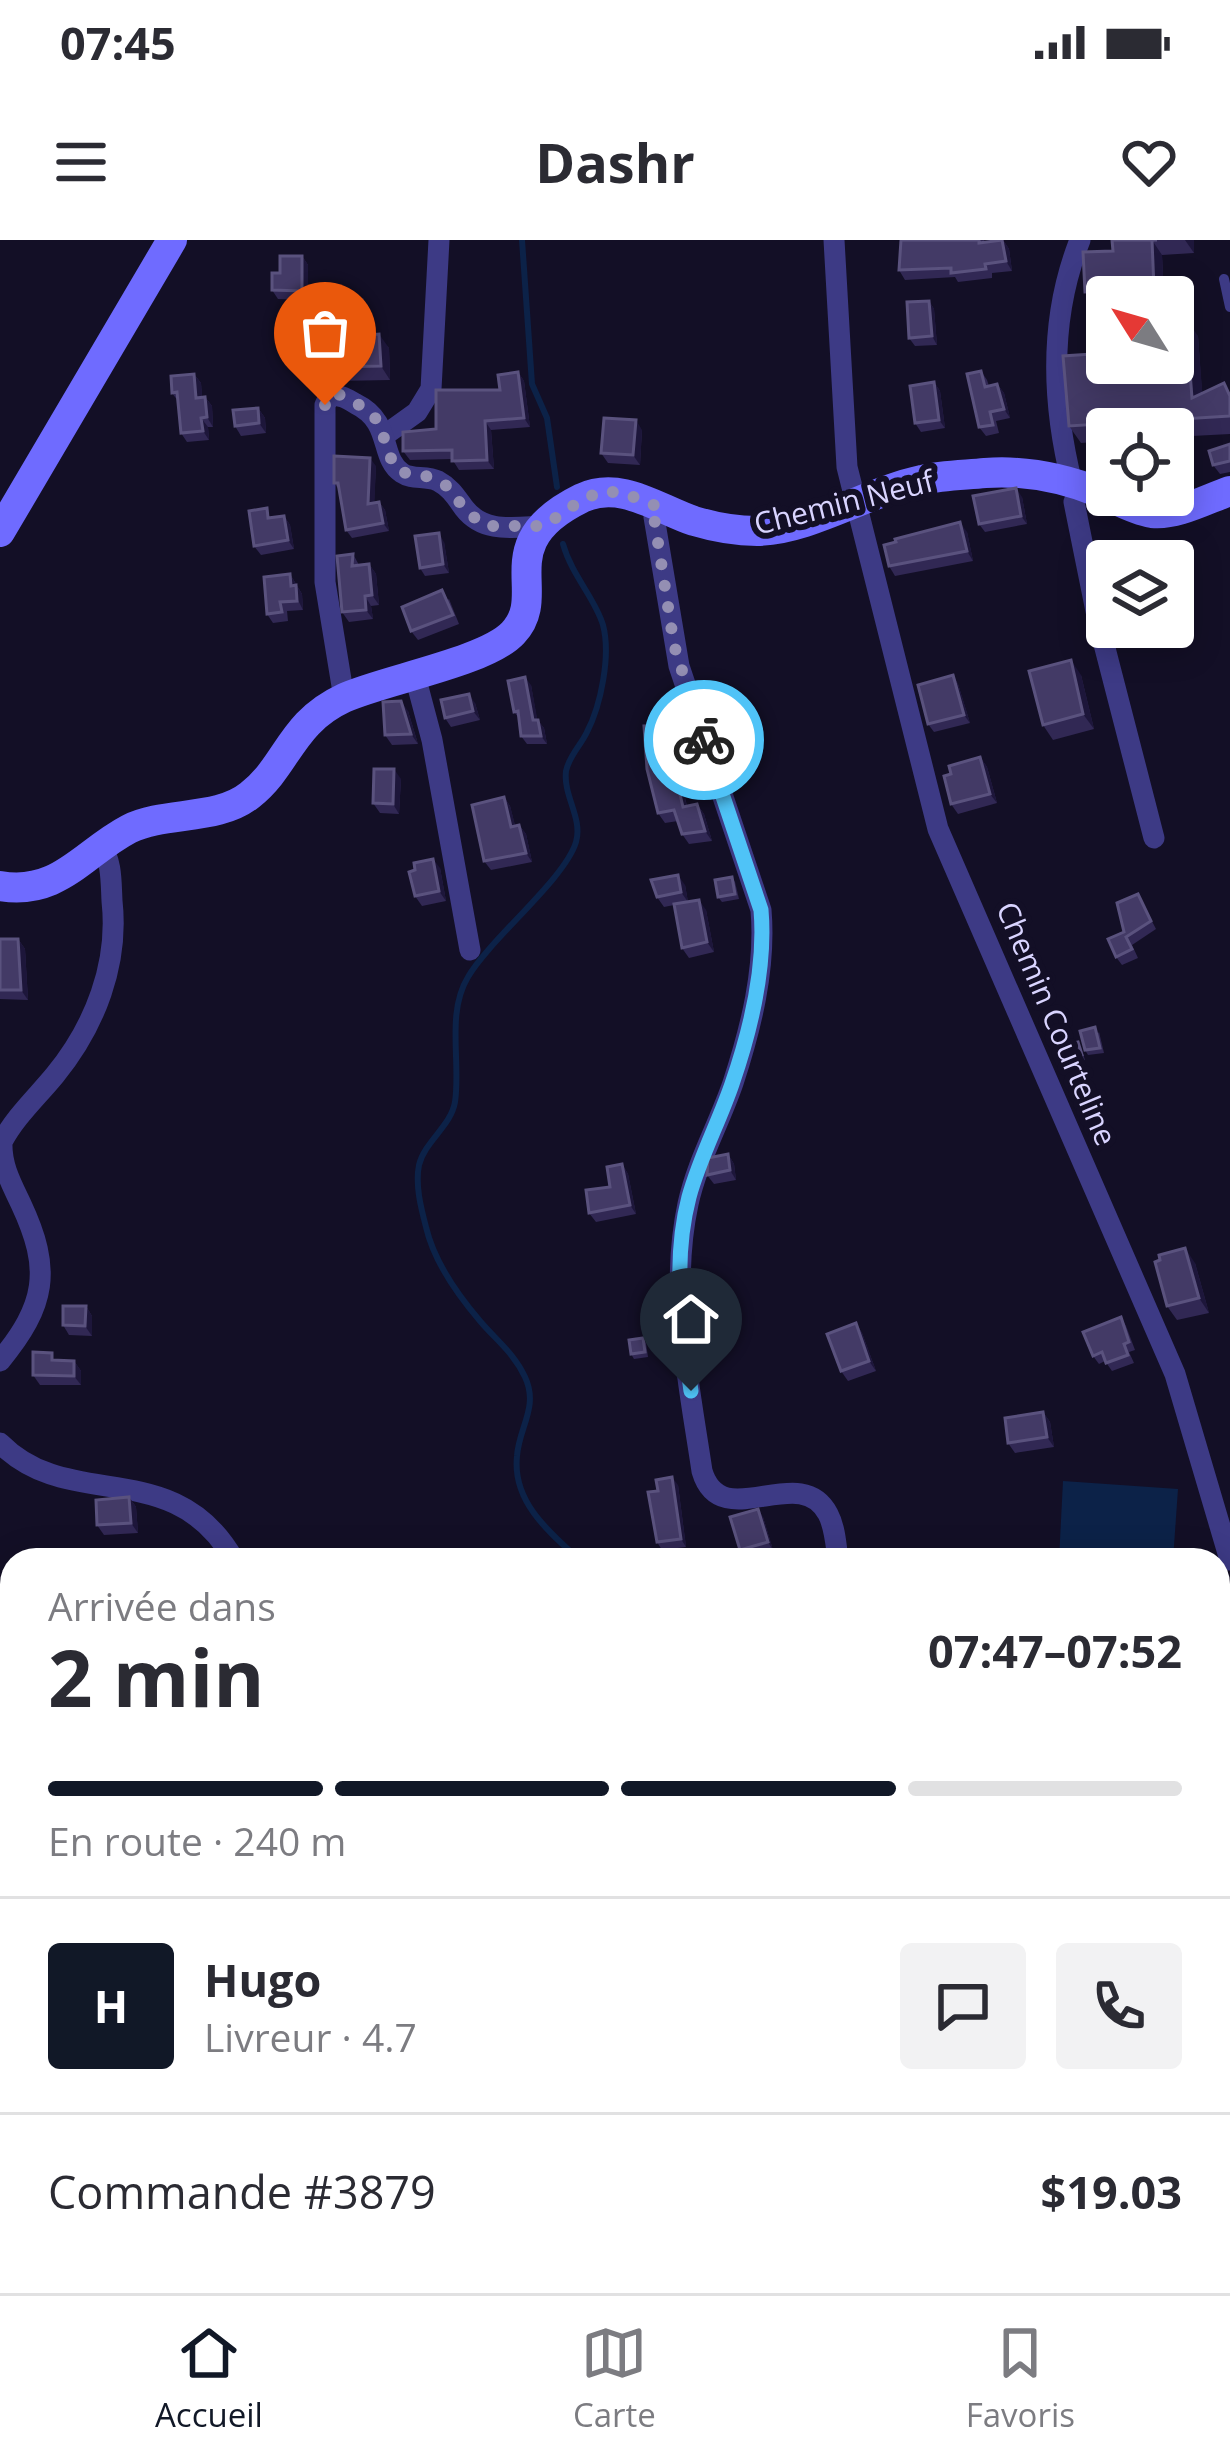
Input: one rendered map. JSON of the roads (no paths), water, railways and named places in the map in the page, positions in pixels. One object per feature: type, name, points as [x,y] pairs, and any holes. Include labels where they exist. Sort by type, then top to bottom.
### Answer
[{"type":"main road","points":[[0,532],[172,240]]},
{"type":"main road","name":"Chemin Neuf","points":[[544,526],[583,499],[604,491],[623,493],[721,528],[761,531],[922,480],[989,473],[1025,473],[1077,485],[1151,513],[1230,491]]},
{"type":"main road","points":[[0,886],[30,886],[62,878],[132,827],[225,807],[248,797],[292,738],[344,698],[415,676],[510,637],[524,608],[524,560],[544,526]]},
{"type":"street","points":[[385,435],[416,412],[431,389],[440,240]]},
{"type":"street","name":"Chemin Courteline","points":[[834,240],[847,467],[938,829],[1175,1375],[1226,1548]]},
{"type":"street","points":[[1080,240],[1068,274],[1054,361],[1061,440],[1077,485],[1074,502],[1094,601],[1154,838]]},
{"type":"street","points":[[344,698],[325,582],[325,405],[329,395],[338,394],[365,408],[385,435],[393,464],[401,472],[447,486],[467,512],[486,526],[544,526]]},
{"type":"street","points":[[659,507],[654,517],[674,645],[761,910],[764,936],[738,1064],[701,1159],[681,1237],[680,1311],[702,1471],[713,1492],[731,1501],[793,1492],[816,1499],[832,1522],[836,1548]]},
{"type":"street","points":[[415,676],[432,740],[470,950]]},
{"type":"street","points":[[0,1361],[34,1313],[41,1277],[35,1234],[4,1168],[2,1142],[85,1032],[103,990],[112,955],[114,917],[108,855],[101,846]]},
{"type":"street","points":[[0,1443],[43,1473],[159,1494],[206,1521],[225,1548]]},
{"type":"lane","points":[[1225,278],[1230,307]]},
{"type":"water","points":[[1063,1481],[1178,1489],[1174,1548],[1060,1548]]},
{"type":"waterway","points":[[522,240],[532,384],[547,418],[557,487]]},
{"type":"waterway","points":[[563,544],[599,615],[606,651],[597,708],[566,771],[576,842],[558,873],[479,962],[461,991],[455,1102],[449,1119],[422,1156],[418,1180],[426,1227],[441,1265],[471,1311],[525,1377],[530,1398],[518,1446],[517,1473],[535,1515],[567,1548]]}]
